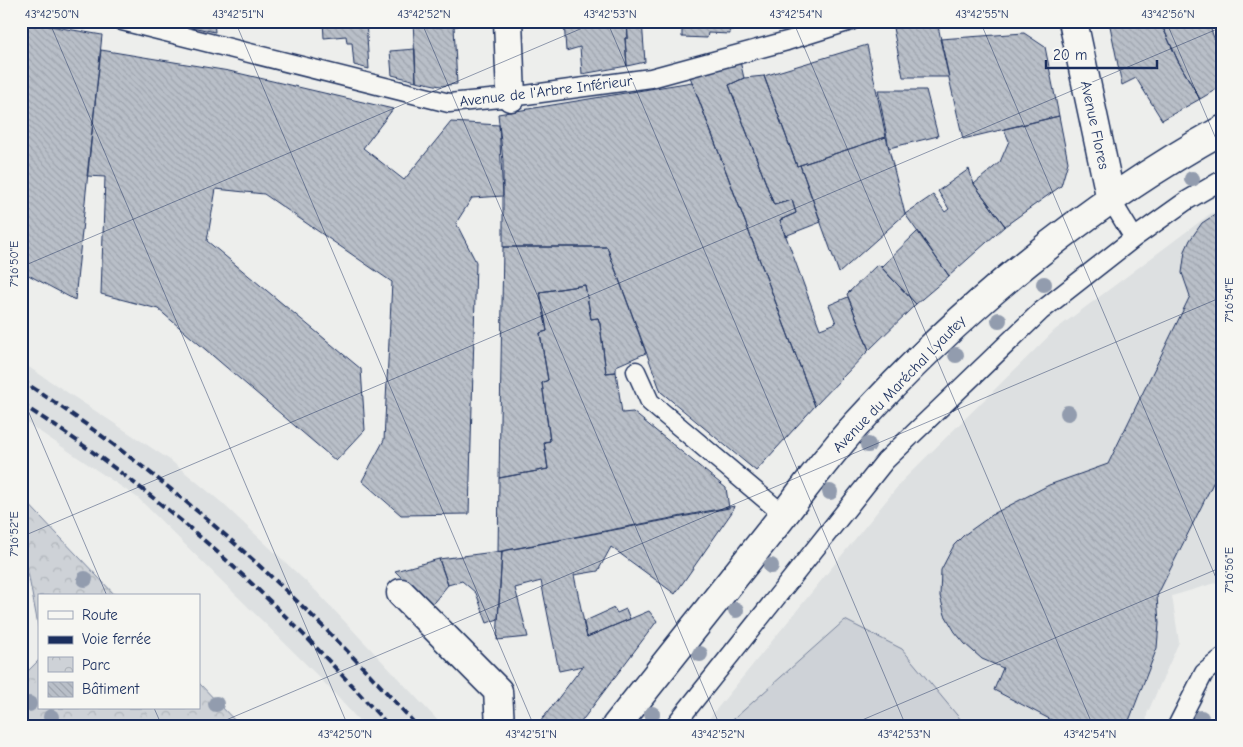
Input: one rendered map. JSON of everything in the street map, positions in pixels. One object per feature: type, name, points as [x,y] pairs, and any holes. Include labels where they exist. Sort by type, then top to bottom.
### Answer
[{"type":"main road","points":[[508,21],[511,97]]},
{"type":"main road","name":"Avenue Flores","points":[[1073,21],[1111,200]]},
{"type":"main road","name":"Avenue du Maréchal Lyautey","points":[[616,726],[855,426],[968,312],[1042,251],[1111,200],[1176,155],[1222,130]]},
{"type":"main road","points":[[401,594],[498,692],[500,726]]},
{"type":"lane","name":"Avenue de l'Arbre Inférieur","points":[[122,21],[449,103],[511,97],[651,78],[787,42],[851,21]]},
{"type":"lane","points":[[674,726],[885,461],[1041,311],[1134,238],[1186,201],[1222,180]]},
{"type":"lane","points":[[1111,200],[1134,238]]},
{"type":"lane","points":[[636,371],[650,402],[784,515]]},
{"type":"lane","points":[[1177,726],[1204,673],[1222,658]]},
{"type":"shaded area","points":[[1222,208],[1222,581],[1172,596],[1179,642],[1147,714],[1146,726],[703,726],[903,480],[1055,330],[1210,214]]},
{"type":"shaded area","points":[[21,362],[170,460],[221,502],[316,591],[443,726],[364,726],[320,678],[138,498],[21,419]]},
{"type":"green space","points":[[21,496],[114,594],[38,594],[38,625],[21,536]]},
{"type":"green space","points":[[845,620],[902,649],[966,726],[726,726]]},
{"type":"green space","points":[[38,661],[38,710],[200,710],[200,684],[240,726],[21,726],[21,678]]},
{"type":"building","points":[[21,21],[102,35],[75,300],[21,271]]},
{"type":"building","points":[[192,21],[214,21],[215,32],[192,27]]},
{"type":"building","points":[[323,21],[366,21],[369,69],[354,65],[352,43],[347,43],[346,36],[324,38]]},
{"type":"building","points":[[413,21],[432,21],[432,27],[454,26],[457,84],[440,86],[416,81]]},
{"type":"building","points":[[432,21],[458,21],[458,26],[432,27]]},
{"type":"building","points":[[564,21],[627,21],[628,38],[625,38],[627,66],[582,74],[580,47],[566,51]]},
{"type":"building","points":[[627,21],[642,21],[645,62],[627,66],[625,38],[628,38]]},
{"type":"building","points":[[682,21],[729,21],[730,34],[708,33],[707,38],[682,37]]},
{"type":"building","points":[[729,21],[742,21],[742,29],[730,30]]},
{"type":"building","points":[[742,21],[768,21],[768,24],[742,26]]},
{"type":"building","points":[[1109,21],[1160,21],[1178,61],[1200,99],[1162,120],[1136,78],[1122,85]]},
{"type":"building","points":[[1160,21],[1208,21],[1222,60],[1222,86],[1200,99],[1178,61]]},
{"type":"building","points":[[938,26],[949,77],[903,77],[893,28]]},
{"type":"building","points":[[1024,33],[1045,47],[1059,116],[963,139],[940,39]]},
{"type":"building","points":[[867,45],[886,137],[797,166],[764,76]]},
{"type":"building","points":[[415,49],[416,81],[392,75],[390,51]]},
{"type":"building","points":[[101,50],[229,71],[393,109],[363,148],[404,180],[451,122],[499,125],[503,196],[472,198],[456,223],[476,262],[469,514],[401,515],[362,481],[384,440],[392,282],[264,194],[216,189],[207,241],[361,369],[365,430],[336,461],[158,309],[101,294],[105,177],[87,176]]},
{"type":"building","points":[[740,61],[744,78],[729,85],[774,205],[792,200],[796,213],[780,220],[820,329],[836,323],[829,305],[848,297],[869,350],[815,406],[689,74]]},
{"type":"building","points":[[764,76],[797,166],[800,165],[821,222],[785,236],[780,220],[796,213],[792,200],[774,205],[729,85],[744,78]]},
{"type":"building","points":[[692,82],[815,406],[756,471],[661,392],[607,247],[503,247],[503,161],[498,114]]},
{"type":"building","points":[[878,90],[926,90],[938,136],[889,148]]},
{"type":"building","points":[[1059,116],[1068,162],[1061,186],[1005,226],[974,184],[1000,162],[1009,141],[1004,129]]},
{"type":"building","points":[[886,137],[905,214],[839,273],[800,165]]},
{"type":"building","points":[[969,169],[974,184],[1005,226],[949,276],[905,214],[933,195],[945,212],[949,209],[938,191]]},
{"type":"building","points":[[1222,210],[1222,465],[1157,596],[1159,623],[1157,648],[1127,726],[1063,726],[994,690],[1003,668],[982,659],[955,632],[945,615],[940,596],[941,570],[954,545],[964,535],[995,513],[1049,485],[1108,464],[1190,296],[1182,273],[1185,251],[1202,223]]},
{"type":"building","points":[[918,231],[949,276],[916,304],[881,267]]},
{"type":"building","points":[[503,247],[607,247],[646,353],[616,366],[616,372],[606,373],[600,324],[598,318],[591,319],[585,285],[540,292],[547,331],[540,333],[548,380],[542,383],[550,441],[544,442],[548,469],[499,478]]},
{"type":"building","points":[[878,264],[916,304],[869,350],[847,294]]},
{"type":"building","points":[[585,285],[591,319],[598,318],[600,324],[606,373],[616,372],[622,413],[633,412],[726,488],[729,508],[498,552],[499,478],[548,469],[544,442],[550,441],[542,383],[548,380],[540,333],[547,331],[540,292]]},
{"type":"building","points":[[734,506],[732,512],[675,594],[611,547],[598,571],[574,575],[587,637],[649,611],[657,621],[578,726],[537,726],[583,666],[559,671],[541,581],[515,588],[528,637],[497,640],[502,551]]},
{"type":"building","points":[[502,551],[498,619],[487,623],[476,593],[462,581],[448,585],[439,559]]},
{"type":"building","points":[[439,559],[448,585],[430,607],[395,571]]},
{"type":"building","points":[[614,608],[617,613],[626,609],[630,619],[587,637],[583,622]]},
{"type":"railway","points":[[21,380],[129,456],[231,540],[326,630],[417,726]]},
{"type":"railway","points":[[21,404],[56,426],[123,474],[219,553],[293,624],[389,726]]}]
